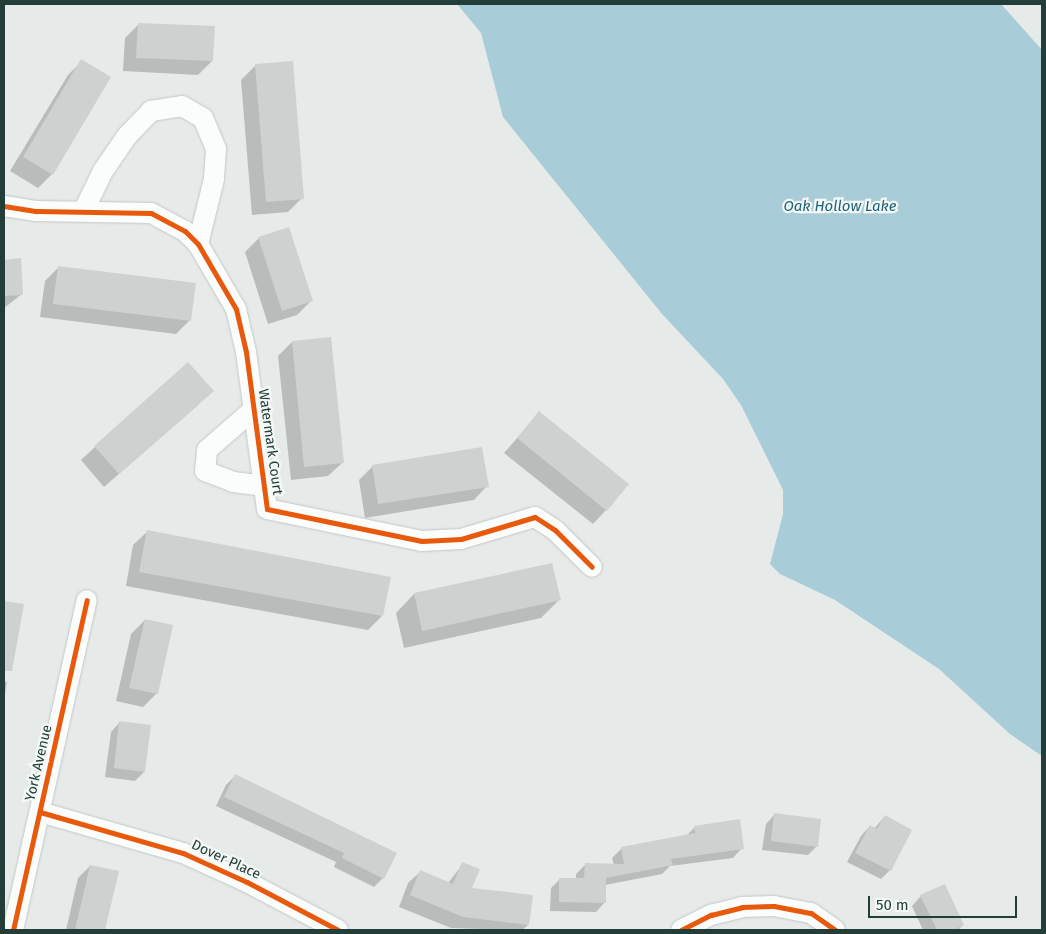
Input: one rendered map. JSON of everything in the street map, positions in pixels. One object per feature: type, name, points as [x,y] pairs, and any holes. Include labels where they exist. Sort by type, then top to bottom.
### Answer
[{"type":"street","points":[[84,210],[103,171],[126,136],[152,112],[182,106],[203,118],[216,149],[214,179],[198,244]]},
{"type":"street","name":"Watermark Court","points":[[4,206],[37,211],[84,210],[151,213],[185,231],[198,244],[236,309],[246,352],[267,509],[422,541],[461,539],[534,517],[555,530],[592,567]]},
{"type":"street","points":[[254,409],[207,450],[205,471],[233,482],[264,486]]},
{"type":"street","name":"York Avenue","points":[[13,930],[87,600]]},
{"type":"street","name":"Dover Place","points":[[40,812],[183,853],[247,882],[338,930]]},
{"type":"street","points":[[680,930],[711,915],[742,907],[774,906],[810,913],[835,930]]},
{"type":"water","name":"Oak Hollow Lake","points":[[457,4],[1001,4],[1042,50],[1042,756],[1010,734],[939,669],[835,600],[780,574],[770,564],[783,514],[783,490],[741,405],[723,379],[662,314],[503,117],[481,33]]},
{"type":"building","points":[[138,23],[215,26],[213,61],[136,58]]},
{"type":"building","points":[[81,59],[111,77],[53,175],[23,157]]},
{"type":"building","points":[[293,61],[304,199],[266,202],[255,64]]},
{"type":"building","points":[[289,227],[313,301],[282,311],[258,237]]},
{"type":"building","points":[[21,258],[23,295],[4,296],[4,260]]},
{"type":"building","points":[[58,266],[196,283],[191,321],[53,304]]},
{"type":"building","points":[[331,337],[344,463],[304,467],[292,341]]},
{"type":"building","points":[[188,362],[214,391],[119,474],[94,446]]},
{"type":"building","points":[[539,411],[629,484],[607,511],[517,438]]},
{"type":"building","points":[[482,447],[489,487],[378,504],[372,465]]},
{"type":"building","points":[[147,530],[391,577],[383,616],[139,572]]},
{"type":"building","points":[[552,563],[561,600],[422,631],[414,593]]},
{"type":"building","points":[[4,601],[24,604],[12,671],[4,671]]},
{"type":"building","points":[[145,619],[173,625],[158,694],[129,688]]},
{"type":"building","points":[[119,721],[151,725],[145,772],[114,768]]},
{"type":"building","points":[[235,774],[397,853],[384,879],[342,858],[344,853],[224,797]]},
{"type":"building","points":[[774,813],[821,819],[818,847],[771,841]]},
{"type":"building","points":[[885,815],[912,830],[891,871],[855,853],[870,825],[877,829]]},
{"type":"building","points":[[740,819],[744,849],[671,859],[673,865],[606,878],[606,903],[559,902],[559,878],[584,878],[585,863],[624,864],[621,847],[695,833],[694,826]]},
{"type":"building","points":[[462,862],[480,869],[472,888],[533,895],[529,925],[463,917],[410,895],[420,870],[453,884]]},
{"type":"building","points":[[90,865],[119,871],[105,930],[75,930]]},
{"type":"building","points":[[945,884],[964,925],[954,930],[937,930],[920,895]]},
{"type":"cycle path","points":[[4,206],[37,211],[151,213],[185,231],[198,244],[236,309],[246,352],[267,509],[422,541],[461,539],[535,517],[555,530],[592,567]]},
{"type":"cycle path","points":[[13,930],[87,600]]},
{"type":"cycle path","points":[[40,812],[183,853],[247,882],[338,930]]},
{"type":"cycle path","points":[[681,930],[711,915],[742,907],[774,906],[811,913],[835,930]]}]
